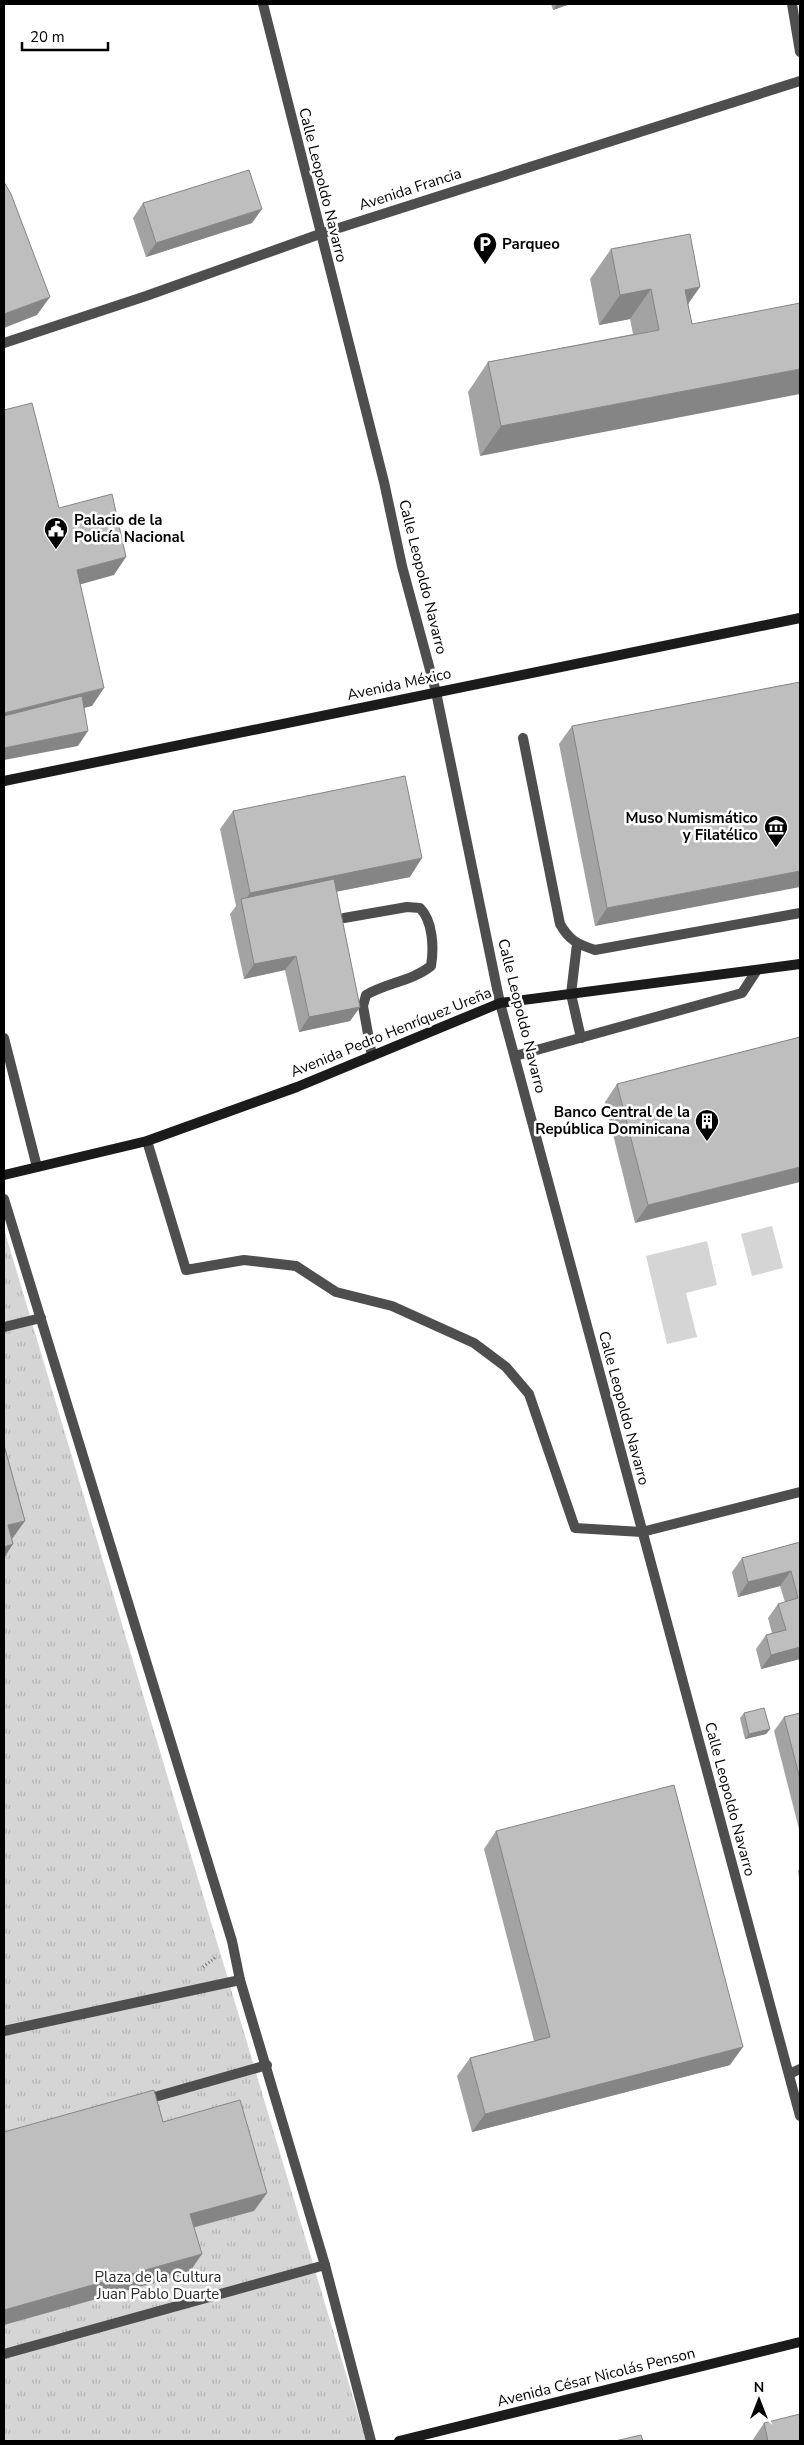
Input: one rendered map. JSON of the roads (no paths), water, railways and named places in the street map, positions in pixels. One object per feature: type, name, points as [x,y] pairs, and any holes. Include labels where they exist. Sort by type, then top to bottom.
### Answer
[{"type":"main road","name":"Avenida México","points":[[4,781],[800,618]]},
{"type":"main road","name":"Avenida Pedro Henríquez Ureña","points":[[4,1176],[147,1142],[297,1087],[500,1003],[800,964]]},
{"type":"main road","name":"Avenida César Nicolás Penson","points":[[399,2441],[800,2342]]},
{"type":"street","name":"Calle Leopoldo Navarro","points":[[263,4],[384,482],[402,566],[436,692],[500,1003],[800,2116]]},
{"type":"street","points":[[792,4],[800,52]]},
{"type":"street","name":"Avenida Francia","points":[[4,343],[146,296],[320,234],[800,82]]},
{"type":"street","points":[[523,738],[560,924],[566,936],[577,944],[594,950],[800,913]]},
{"type":"street","points":[[344,918],[407,907],[420,908],[428,916],[433,954],[431,966],[421,974],[379,987],[366,995],[363,1006],[372,1056]]},
{"type":"street","points":[[577,944],[571,994],[581,1038]]},
{"type":"street","points":[[515,1056],[742,993],[757,970]]},
{"type":"street","points":[[4,1038],[37,1167]]},
{"type":"street","points":[[147,1142],[186,1270],[244,1260],[296,1266],[336,1292],[392,1306],[474,1343],[506,1367],[529,1394],[575,1528],[642,1532],[800,1492]]},
{"type":"street","points":[[4,1200],[232,1941],[240,1980],[267,2065],[325,2265],[371,2441]]},
{"type":"street","points":[[4,1327],[41,1318]]},
{"type":"street","points":[[4,2031],[240,1980]]},
{"type":"street","points":[[135,2102],[267,2065]]},
{"type":"street","points":[[789,2074],[800,2069]]},
{"type":"street","points":[[4,2354],[325,2265]]},
{"type":"place","name":"Parqueo","points":[[485,265]]},
{"type":"place","name":"Palacio de la Policía Nacional","points":[[56,550]]},
{"type":"place","name":"Muso Numismático y Filatélico","points":[[776,848]]},
{"type":"place","name":"Banco Central de la República Dominicana","points":[[707,1142]]},
{"type":"park label","name":"Plaza de la Cultura Juan Pablo Duarte","points":[[158,2286]]}]
